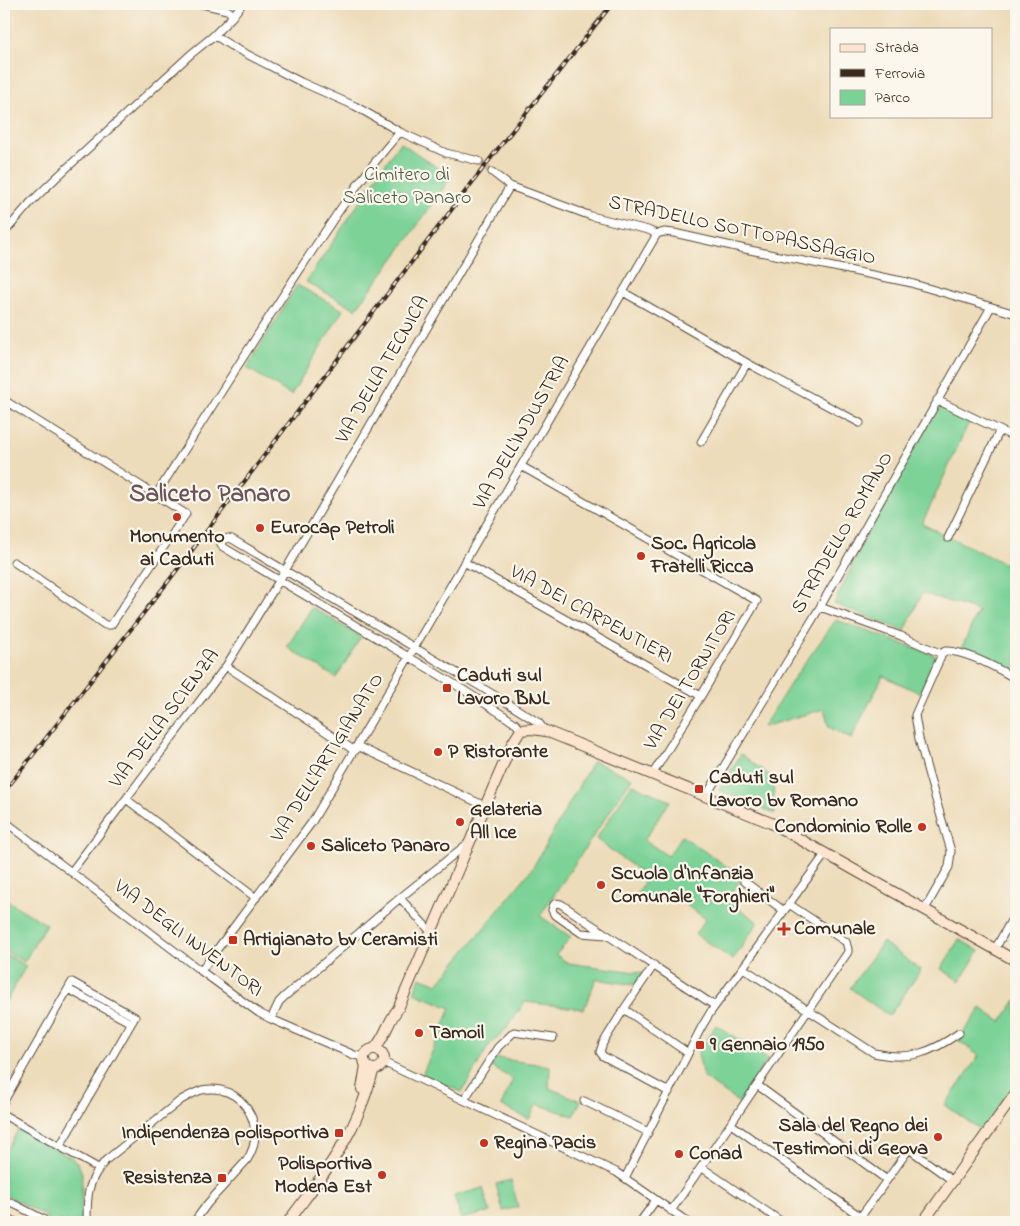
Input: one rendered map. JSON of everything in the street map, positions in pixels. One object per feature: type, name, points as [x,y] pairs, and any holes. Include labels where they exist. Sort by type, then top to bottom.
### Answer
[{"type":"street","points":[[202,4],[227,10],[232,17]]},
{"type":"street","points":[[4,233],[56,176],[212,37],[242,4]]},
{"type":"street","points":[[212,37],[218,38],[301,82],[355,106],[400,132],[446,153],[479,161]]},
{"type":"street","points":[[156,495],[343,204],[400,132]]},
{"type":"street","name":"STRADELLO SOTTOPASSAGGIO","points":[[492,172],[510,186],[591,216],[658,234],[664,232],[674,233],[908,282],[991,307]]},
{"type":"street","name":"VIA DELLA TECNICA","points":[[279,581],[510,186]]},
{"type":"street","name":"VIA DELL'INDUSTRIA","points":[[414,648],[658,234]]},
{"type":"street","points":[[623,292],[747,363],[860,423]]},
{"type":"street","points":[[991,307],[1016,314]]},
{"type":"street","name":"STRADELLO ROMANO","points":[[706,796],[820,607],[991,307]]},
{"type":"street","points":[[701,442],[747,363]]},
{"type":"street","points":[[4,400],[186,514],[111,625],[105,625],[14,562]]},
{"type":"street","points":[[937,400],[1016,438]]},
{"type":"street","points":[[948,538],[1000,430]]},
{"type":"street","name":"VIA DEI TORNITORI","points":[[521,466],[757,601],[652,775]]},
{"type":"street","points":[[521,730],[503,715],[451,682],[223,548],[221,544],[228,538],[232,539],[501,699],[539,723],[546,731]]},
{"type":"street","name":"VIA DEI CARPENTIERI","points":[[464,562],[701,696]]},
{"type":"street","name":"VIA DELLA SCIENZA","points":[[71,872],[226,666],[279,581]]},
{"type":"street","points":[[820,607],[900,636],[942,654]]},
{"type":"street","name":"VIA DELL'ARTIGIANATO","points":[[201,971],[312,822],[414,648]]},
{"type":"street","points":[[925,909],[949,867],[951,851],[929,776],[914,715],[945,651],[956,652],[994,666],[1016,679]]},
{"type":"street","points":[[226,666],[356,748],[485,806]]},
{"type":"street","points":[[521,730],[546,731],[771,823],[1016,961]]},
{"type":"street","points":[[288,1222],[322,1176],[350,1132],[362,1106],[374,1059],[399,1015],[398,1009],[469,843],[512,744],[521,730]]},
{"type":"street","points":[[126,799],[256,898]]},
{"type":"street","name":"VIA DEGLI INVENTORI","points":[[7,823],[259,1013],[354,1055],[374,1059],[609,1168],[688,1222]]},
{"type":"street","points":[[271,1019],[279,1002],[284,997],[400,898],[469,843]]},
{"type":"street","points":[[625,1178],[701,1028],[826,853]]},
{"type":"street","points":[[744,881],[784,911]]},
{"type":"street","points":[[400,898],[431,932]]},
{"type":"street","points":[[606,935],[581,933],[554,914],[552,907],[557,903],[561,904],[715,1006]]},
{"type":"street","points":[[671,1211],[848,952],[846,942],[789,904]]},
{"type":"street","points":[[995,949],[1016,912]]},
{"type":"street","points":[[654,965],[624,1009],[601,1047],[600,1052],[668,1092]]},
{"type":"street","points":[[743,968],[874,1053],[889,1057],[903,1057],[926,1052],[946,1043],[960,1033]]},
{"type":"street","points":[[4,1102],[70,985],[133,1020],[60,1146]]},
{"type":"street","points":[[624,1009],[688,1053]]},
{"type":"street","points":[[464,1100],[498,1047],[514,1032],[553,1038]]},
{"type":"street","points":[[757,1085],[887,1180]]},
{"type":"street","points":[[87,1222],[89,1186],[98,1168],[190,1094],[208,1089],[218,1090],[234,1096],[246,1107],[253,1120],[255,1142],[248,1160],[221,1188],[195,1221]]},
{"type":"street","points":[[924,1222],[1016,1094]]},
{"type":"street","points":[[584,1101],[648,1132]]},
{"type":"street","points":[[4,1115],[98,1168]]},
{"type":"street","points":[[731,1124],[859,1220],[909,1149],[953,1181]]},
{"type":"street","points":[[701,1167],[782,1222]]},
{"type":"street","points":[[4,1199],[43,1219],[41,1222]]},
{"type":"street","points":[[640,1222],[656,1200]]},
{"type":"green space","name":"Cimitero di Saliceto Panaro","points":[[400,142],[451,177],[356,309],[306,282]]},
{"type":"green space","points":[[297,285],[343,310],[291,395],[247,368]]},
{"type":"green space","points":[[939,405],[970,420],[922,524],[1016,569],[1016,672],[982,654],[962,647],[978,611],[922,593],[905,631],[834,604],[868,531]]},
{"type":"green space","points":[[312,607],[361,637],[336,678],[287,647]]},
{"type":"green space","points":[[836,620],[937,656],[920,693],[883,676],[851,739],[829,727],[824,709],[763,727],[794,678]]},
{"type":"green space","points":[[741,754],[769,775],[773,781],[775,814],[719,790]]},
{"type":"green space","points":[[593,761],[632,778],[540,916],[571,937],[556,955],[568,963],[643,973],[635,985],[596,979],[584,1009],[525,1002],[507,1028],[489,1045],[462,1092],[422,1075],[451,1008],[414,993],[420,977],[438,984],[532,869]]},
{"type":"green space","points":[[632,784],[670,801],[644,840],[668,856],[682,836],[742,877],[727,900],[758,922],[733,960],[695,934],[706,919],[673,896],[636,896],[647,877],[596,839]]},
{"type":"green space","points":[[4,899],[46,924],[24,962],[4,950]]},
{"type":"green space","points":[[959,939],[979,951],[960,981],[941,969]]},
{"type":"green space","points":[[883,942],[921,970],[889,1016],[850,988]]},
{"type":"green space","points":[[4,953],[26,966],[4,1005]]},
{"type":"green space","points":[[1016,1000],[1016,1083],[982,1131],[945,1105],[979,1056],[958,1040],[981,1008],[1001,1022]]},
{"type":"green space","points":[[716,1025],[768,1059],[739,1103],[703,1077],[698,1053]]},
{"type":"green space","points":[[495,1058],[550,1066],[549,1088],[581,1101],[573,1116],[537,1104],[529,1119],[501,1106],[513,1079],[491,1067]]},
{"type":"green space","points":[[19,1128],[78,1163],[82,1173],[81,1222],[45,1222],[47,1217],[4,1194],[4,1155]]},
{"type":"green space","points":[[511,1180],[518,1207],[503,1211],[496,1184]]},
{"type":"green space","points":[[483,1188],[490,1212],[461,1219],[454,1196]]},
{"type":"tunnel","points":[[479,161],[492,172]]},
{"type":"railway","points":[[4,792],[167,583],[497,150],[612,4]]},
{"type":"place","name":"Monumento ai Caduti","points":[[177,517]]},
{"type":"place","name":"Eurocap Petroli","points":[[260,528]]},
{"type":"place","name":"Soc. Agricola Fratelli Ricca","points":[[641,556]]},
{"type":"place","name":"Caduti sul Lavoro BNL","points":[[447,688]]},
{"type":"place","name":"P Ristorante","points":[[438,752]]},
{"type":"place","name":"Caduti sul Lavoro bv Romano","points":[[699,789]]},
{"type":"place","name":"Gelateria All Ice","points":[[460,822]]},
{"type":"place","name":"Condominio Rolle","points":[[922,827]]},
{"type":"place","name":"Saliceto Panaro","points":[[311,846]]},
{"type":"place","name":"Scuola d'Infanzia Comunale \"Forghieri\"","points":[[601,885]]},
{"type":"place","name":"Comunale","points":[[784,929]]},
{"type":"place","name":"Artigianato bv Ceramisti","points":[[233,940]]},
{"type":"place","name":"Tamoil","points":[[419,1033]]},
{"type":"place","name":"9 Gennaio 1950","points":[[700,1045]]},
{"type":"place","name":"Indipendenza polisportiva","points":[[339,1133]]},
{"type":"place","name":"Sala del Regno dei Testimoni di Geova","points":[[938,1137]]},
{"type":"place","name":"Regina Pacis","points":[[484,1143]]},
{"type":"place","name":"Conad","points":[[679,1154]]},
{"type":"place","name":"Polisportiva Modena Est","points":[[382,1175]]},
{"type":"place","name":"Resistenza","points":[[222,1178]]},
{"type":"district","name":"Saliceto Panaro","points":[[210,495]]}]
